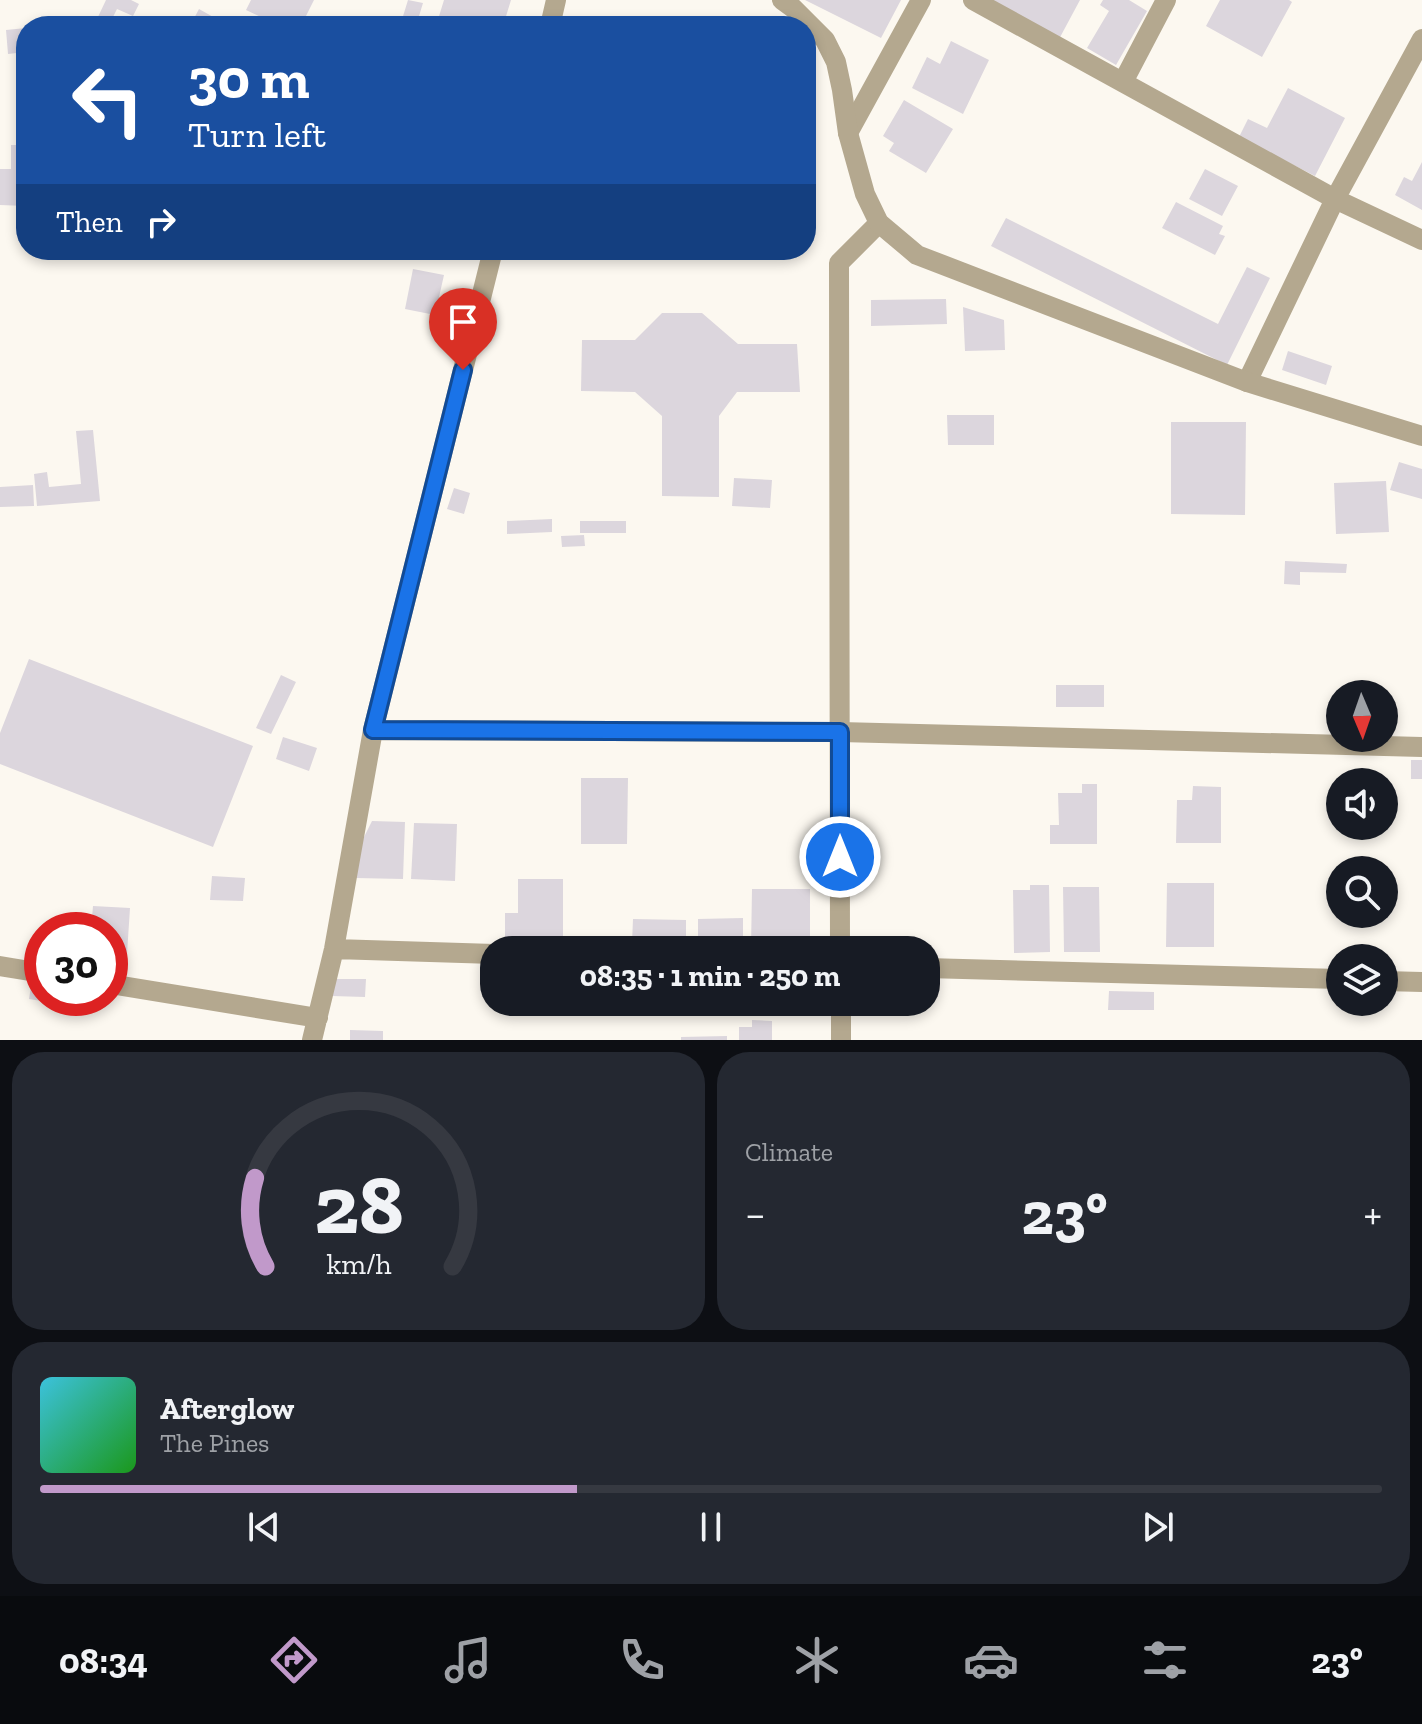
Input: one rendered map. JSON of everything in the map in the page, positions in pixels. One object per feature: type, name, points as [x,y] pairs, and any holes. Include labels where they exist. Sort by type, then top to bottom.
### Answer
[{"type":"street","points":[[782,0],[801,16]]},
{"type":"street","points":[[848,133],[921,0]]},
{"type":"street","points":[[973,0],[1335,199],[1422,240]]},
{"type":"street","points":[[1123,82],[1166,0]]},
{"type":"street","points":[[816,31],[825,40],[836,62],[848,133],[865,194],[879,223],[917,255],[1247,382],[1422,436]]},
{"type":"street","points":[[1247,382],[1335,199],[1422,39]]},
{"type":"street","points":[[840,936],[839,263],[879,223]]},
{"type":"street","points":[[312,1040],[334,949],[373,730],[490,260]]},
{"type":"street","points":[[373,730],[840,732],[1422,747]]},
{"type":"street","points":[[334,949],[480,954]]},
{"type":"street","points":[[0,966],[24,970]]},
{"type":"street","points":[[940,968],[1326,979]]},
{"type":"street","points":[[1398,981],[1422,982]]},
{"type":"street","points":[[128,987],[318,1018]]},
{"type":"street","points":[[841,1016],[841,1040]]},
{"type":"building","points":[[106,0],[131,0],[139,4],[133,16],[117,9],[114,16],[98,16]]},
{"type":"building","points":[[251,0],[314,0],[306,16],[259,16],[246,10]]},
{"type":"building","points":[[408,0],[423,3],[419,16],[403,16]]},
{"type":"building","points":[[444,0],[511,0],[506,16],[439,16]]},
{"type":"building","points":[[805,0],[901,0],[881,38]]},
{"type":"building","points":[[994,0],[1080,0],[1058,41],[992,5]]},
{"type":"building","points":[[1103,0],[1129,0],[1147,11],[1116,65],[1087,48],[1109,11],[1100,5]]},
{"type":"building","points":[[1220,0],[1292,2],[1262,57],[1206,26]]},
{"type":"building","points":[[199,9],[211,16],[195,16]]},
{"type":"building","points":[[16,29],[16,53],[8,54],[6,30]]},
{"type":"building","points":[[951,41],[989,60],[963,114],[912,88],[927,57],[940,64]]},
{"type":"building","points":[[1288,88],[1345,118],[1315,176],[1239,137],[1248,119],[1267,128]]},
{"type":"building","points":[[904,100],[953,129],[926,173],[889,151],[894,143],[883,136]]},
{"type":"building","points":[[11,145],[16,145],[16,206],[0,205],[0,169],[11,169]]},
{"type":"building","points":[[1422,162],[1422,210],[1395,195],[1404,177],[1412,181]]},
{"type":"building","points":[[1205,169],[1238,186],[1222,216],[1189,199]]},
{"type":"building","points":[[1176,202],[1223,226],[1219,234],[1225,236],[1215,255],[1162,228]]},
{"type":"building","points":[[1006,218],[1218,324],[1247,267],[1270,278],[1227,365],[991,246]]},
{"type":"building","points":[[413,269],[444,275],[435,315],[405,309]]},
{"type":"building","points":[[946,299],[947,324],[871,326],[871,300]]},
{"type":"building","points":[[963,307],[1004,320],[1005,350],[965,351]]},
{"type":"building","points":[[662,313],[702,313],[738,344],[797,344],[800,392],[737,392],[719,416],[719,497],[662,496],[662,416],[635,392],[581,391],[582,340],[635,340]]},
{"type":"building","points":[[1288,351],[1332,366],[1326,385],[1282,370]]},
{"type":"building","points":[[947,415],[994,415],[994,445],[948,445]]},
{"type":"building","points":[[1171,422],[1246,422],[1245,515],[1171,514]]},
{"type":"building","points":[[93,430],[100,501],[37,506],[34,474],[47,472],[49,487],[81,484],[76,431]]},
{"type":"building","points":[[1399,462],[1422,469],[1422,499],[1390,490]]},
{"type":"building","points":[[734,478],[772,480],[770,508],[732,506]]},
{"type":"building","points":[[1386,481],[1389,532],[1336,534],[1334,483]]},
{"type":"building","points":[[33,485],[34,506],[0,507],[0,487]]},
{"type":"building","points":[[454,488],[470,493],[464,514],[447,509]]},
{"type":"building","points":[[552,519],[552,532],[507,534],[507,521]]},
{"type":"building","points":[[580,521],[626,521],[626,533],[580,533]]},
{"type":"building","points":[[584,535],[585,546],[562,547],[561,536]]},
{"type":"building","points":[[1285,561],[1347,564],[1346,573],[1300,572],[1300,585],[1284,584]]},
{"type":"building","points":[[29,659],[253,746],[213,847],[0,764],[0,733]]},
{"type":"building","points":[[281,675],[296,682],[271,734],[256,728]]},
{"type":"building","points":[[1056,685],[1104,685],[1104,707],[1056,707]]},
{"type":"building","points":[[283,737],[317,748],[309,771],[276,759]]},
{"type":"building","points":[[1411,760],[1422,760],[1422,779],[1411,779]]},
{"type":"building","points":[[581,778],[628,778],[627,844],[581,844]]},
{"type":"building","points":[[1082,784],[1097,784],[1097,844],[1050,844],[1050,825],[1059,825],[1058,793],[1082,793]]},
{"type":"building","points":[[1193,786],[1221,787],[1221,843],[1176,843],[1177,800],[1192,800]]},
{"type":"building","points":[[372,821],[405,822],[403,879],[356,878],[357,851]]},
{"type":"building","points":[[414,823],[457,824],[455,881],[411,879]]},
{"type":"building","points":[[212,876],[245,878],[243,901],[210,900]]},
{"type":"building","points":[[518,879],[563,879],[563,936],[505,936],[505,913],[518,913]]},
{"type":"building","points":[[1167,883],[1214,883],[1214,947],[1166,947]]},
{"type":"building","points":[[1030,885],[1049,885],[1050,952],[1014,953],[1013,890],[1030,890]]},
{"type":"building","points":[[1063,887],[1099,887],[1100,952],[1064,952]]},
{"type":"building","points":[[752,889],[810,889],[810,936],[751,936]]},
{"type":"building","points":[[93,906],[130,908],[128,939],[128,912],[92,912]]},
{"type":"building","points":[[743,918],[743,936],[698,936],[698,919]]},
{"type":"building","points":[[633,919],[686,920],[686,936],[632,936]]},
{"type":"building","points":[[332,979],[366,979],[365,997],[332,996]]},
{"type":"building","points":[[1109,991],[1154,992],[1154,1010],[1108,1010]]},
{"type":"building","points":[[752,1020],[772,1021],[772,1040],[739,1040],[739,1027],[752,1027]]},
{"type":"building","points":[[350,1030],[383,1031],[383,1040],[350,1040]]},
{"type":"building","points":[[727,1036],[727,1040],[681,1040],[681,1037]]},
{"type":"route","points":[[463,370],[373,730],[840,732],[840,857]]}]
